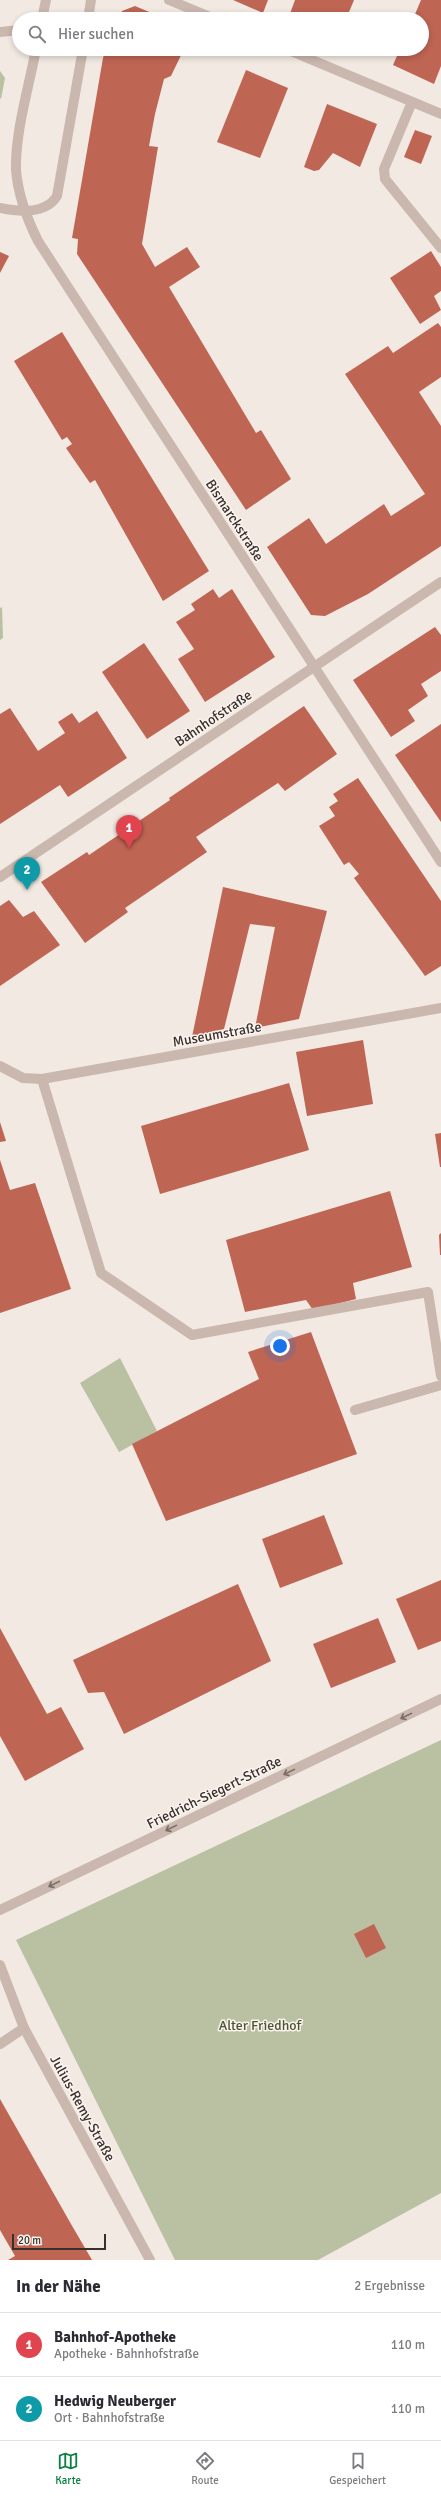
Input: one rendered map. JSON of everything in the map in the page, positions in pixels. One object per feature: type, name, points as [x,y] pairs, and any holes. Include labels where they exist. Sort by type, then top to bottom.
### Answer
[{"type":"street","points":[[43,12],[46,0]]},
{"type":"street","points":[[89,12],[91,0]]},
{"type":"street","points":[[170,0],[198,12]]},
{"type":"street","points":[[0,32],[12,31]]},
{"type":"street","name":"Bismarckstraße","points":[[35,56],[17,155],[17,177],[25,211],[48,259],[441,862]]},
{"type":"street","points":[[0,208],[25,211],[45,208],[53,202],[57,196],[82,56]]},
{"type":"street","points":[[303,56],[441,114]]},
{"type":"street","points":[[412,102],[384,169],[385,179],[441,248]]},
{"type":"street","name":"Bahnhofstraße","points":[[0,877],[441,582]]},
{"type":"street","name":"Museumstraße","points":[[0,1066],[23,1078],[42,1079],[441,1008]]},
{"type":"street","points":[[42,1079],[101,1273],[192,1335],[428,1292],[441,1376]]},
{"type":"street","points":[[355,1410],[441,1384]]},
{"type":"street","name":"Friedrich-Siegert-Straße","points":[[0,1910],[441,1699]]},
{"type":"street","name":"Julius-Remy-Straße","points":[[0,1965],[24,2028],[150,2260]]},
{"type":"street","points":[[0,2044],[24,2028]]},
{"type":"green space","points":[[0,71],[5,78],[1,99],[0,98]]},
{"type":"green space","points":[[2,607],[3,638],[0,640],[0,608]]},
{"type":"green space","points":[[120,1358],[157,1431],[119,1452],[80,1383]]},
{"type":"green space","name":"Alter Friedhof","points":[[441,1740],[441,2193],[318,2260],[175,2260],[16,1940]]},
{"type":"building","points":[[233,0],[268,0],[263,12]]},
{"type":"building","points":[[295,0],[354,0],[349,12],[291,12]]},
{"type":"building","points":[[421,0],[441,0],[441,66],[434,84],[393,65],[397,56],[429,56],[429,12],[416,12]]},
{"type":"building","points":[[135,6],[149,12],[122,12]]},
{"type":"building","points":[[104,56],[181,56],[171,76],[164,79],[155,114],[149,146],[158,147],[142,244],[155,267],[187,247],[200,267],[169,287],[256,433],[261,430],[291,479],[246,510],[77,254],[78,239],[72,238]]},
{"type":"building","points":[[246,70],[288,88],[260,158],[217,142]]},
{"type":"building","points":[[327,104],[377,124],[360,167],[333,153],[319,170],[314,171],[304,167]]},
{"type":"building","points":[[415,130],[432,136],[421,164],[404,157]]},
{"type":"building","points":[[431,251],[441,267],[441,291],[434,296],[441,310],[420,324],[390,278]]},
{"type":"building","points":[[0,252],[9,256],[0,273]]},
{"type":"building","points":[[438,323],[441,327],[441,377],[419,392],[441,426],[441,546],[368,594],[325,616],[311,615],[267,547],[309,518],[326,544],[384,504],[391,516],[425,494],[345,374],[388,346],[393,353]]},
{"type":"building","points":[[62,332],[209,571],[163,601],[95,480],[90,483],[66,448],[72,444],[67,437],[62,440],[14,361]]},
{"type":"building","points":[[213,589],[219,598],[232,589],[275,657],[205,702],[178,659],[194,649],[176,622],[195,610],[191,604]]},
{"type":"building","points":[[435,627],[441,635],[441,671],[421,684],[428,696],[408,710],[415,721],[391,737],[353,680]]},
{"type":"building","points":[[144,643],[190,711],[147,739],[102,672]]},
{"type":"building","points":[[304,706],[337,754],[285,791],[278,783],[196,837],[207,852],[125,908],[128,912],[85,943],[41,882],[87,852],[89,855],[170,800],[169,798]]},
{"type":"building","points":[[10,708],[38,751],[65,733],[58,722],[72,713],[79,723],[97,711],[127,758],[68,797],[60,785],[0,824],[0,714]]},
{"type":"building","points":[[441,724],[441,822],[395,755]]},
{"type":"building","points":[[358,778],[441,901],[441,966],[425,976],[354,878],[359,874],[349,862],[344,865],[319,826],[335,816],[329,807],[338,801],[333,794]]},
{"type":"building","points":[[223,887],[327,911],[299,1019],[255,1028],[275,927],[250,924],[224,1029],[192,1037]]},
{"type":"building","points":[[9,900],[23,917],[34,911],[60,945],[0,986],[0,906]]},
{"type":"building","points":[[363,1040],[373,1104],[307,1116],[296,1052]]},
{"type":"building","points":[[289,1083],[309,1150],[160,1194],[141,1126]]},
{"type":"building","points":[[0,1122],[6,1141],[0,1142]]},
{"type":"building","points":[[441,1133],[441,1167],[440,1167],[435,1134]]},
{"type":"building","points":[[0,1160],[10,1190],[35,1183],[71,1289],[0,1313]]},
{"type":"building","points":[[390,1191],[412,1267],[353,1283],[356,1299],[313,1310],[306,1300],[245,1312],[226,1240]]},
{"type":"building","points":[[441,1233],[441,1255],[440,1255],[439,1235]]},
{"type":"building","points":[[311,1332],[357,1454],[166,1521],[132,1444],[259,1379],[248,1352]]},
{"type":"building","points":[[324,1515],[343,1564],[280,1588],[262,1539]]},
{"type":"building","points":[[441,1580],[441,1641],[418,1650],[396,1599]]},
{"type":"building","points":[[238,1584],[271,1661],[124,1734],[104,1692],[88,1693],[73,1660]]},
{"type":"building","points":[[378,1618],[396,1662],[331,1688],[313,1644]]},
{"type":"building","points":[[0,1628],[47,1714],[61,1707],[84,1749],[25,1781],[0,1736]]},
{"type":"building","points":[[374,1924],[386,1948],[366,1958],[354,1934]]},
{"type":"building","points":[[0,2099],[92,2260],[8,2260],[15,2256],[0,2230]]},
{"type":"place","name":"Bahnhof-Apotheke","points":[[129,848]]},
{"type":"place","name":"Hedwig Neuberger","points":[[27,890]]}]
